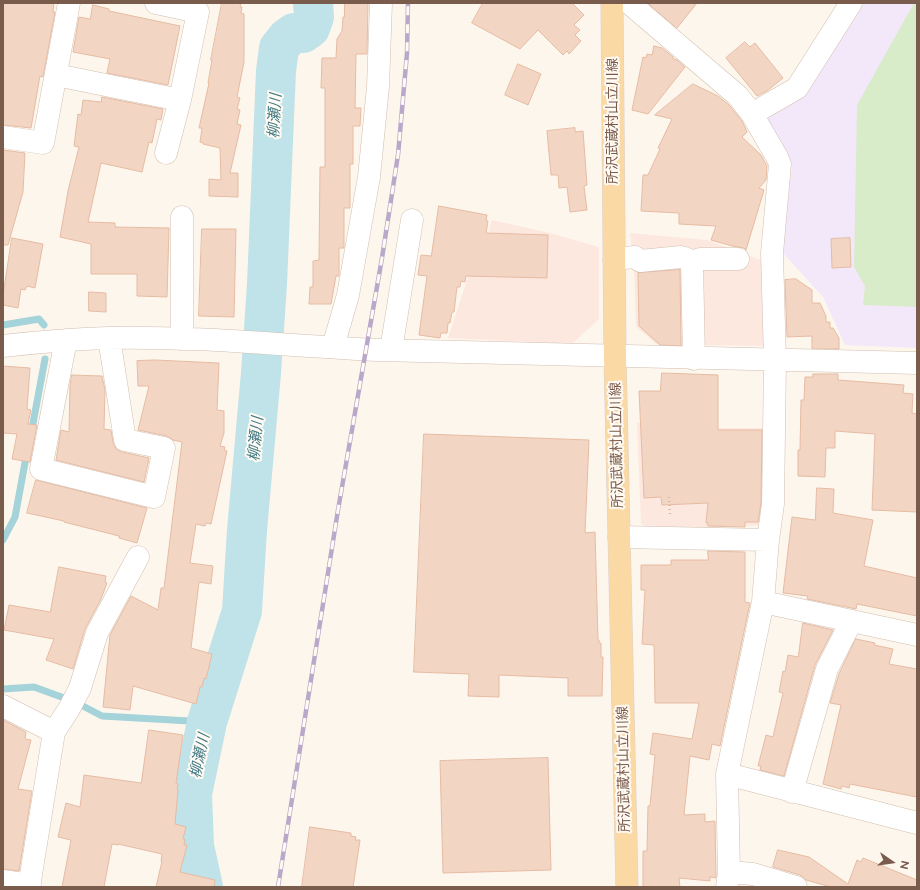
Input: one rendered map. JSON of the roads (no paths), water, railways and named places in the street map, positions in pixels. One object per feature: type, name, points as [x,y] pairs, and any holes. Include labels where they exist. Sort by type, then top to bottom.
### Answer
[{"type":"main road","name":"所沢武蔵村山立川線","points":[[612,3],[615,358],[627,887]]},
{"type":"street","points":[[3,137],[43,143],[69,3]]},
{"type":"street","points":[[156,3],[198,12],[180,100],[166,153]]},
{"type":"street","points":[[333,347],[348,296],[369,177],[378,86],[381,3]]},
{"type":"street","points":[[629,3],[738,96],[752,114],[780,164],[772,253],[775,361],[773,504],[768,540],[763,602],[727,774],[728,880],[752,874],[796,887]]},
{"type":"street","points":[[752,114],[797,88],[851,3]]},
{"type":"street","points":[[56,75],[180,100]]},
{"type":"street","points":[[182,217],[182,339]]},
{"type":"street","points":[[391,350],[412,220]]},
{"type":"street","points":[[614,259],[635,257],[640,261],[681,257],[686,258],[692,264],[694,359]]},
{"type":"street","points":[[692,264],[700,259],[738,259]]},
{"type":"street","points":[[3,346],[66,340],[109,338],[182,339],[391,350],[615,358],[917,363]]},
{"type":"street","points":[[66,340],[40,469],[154,497],[164,448],[125,440],[109,338]]},
{"type":"street","points":[[619,537],[768,540]]},
{"type":"street","points":[[3,881],[30,886],[54,732],[80,688],[97,633],[138,557]]},
{"type":"street","points":[[763,602],[917,635]]},
{"type":"street","points":[[792,792],[827,669],[851,622]]},
{"type":"street","points":[[3,706],[54,732]]},
{"type":"street","points":[[727,774],[917,823]]},
{"type":"waterway","name":"柳瀬川","points":[[203,887],[194,846],[192,794],[207,722],[242,611],[267,284],[276,71],[279,48],[287,38],[294,33],[303,33],[310,28],[314,17],[313,3]]},
{"type":"waterway","points":[[3,325],[39,319],[44,325]]},
{"type":"waterway","points":[[31,434],[45,359]]},
{"type":"waterway","points":[[3,540],[15,517],[27,452]]},
{"type":"waterway","points":[[3,689],[34,687],[67,699]]},
{"type":"waterway","points":[[81,705],[102,716],[207,722]]},
{"type":"railway","points":[[278,887],[338,510],[382,258],[398,155],[407,53],[408,3]]}]
